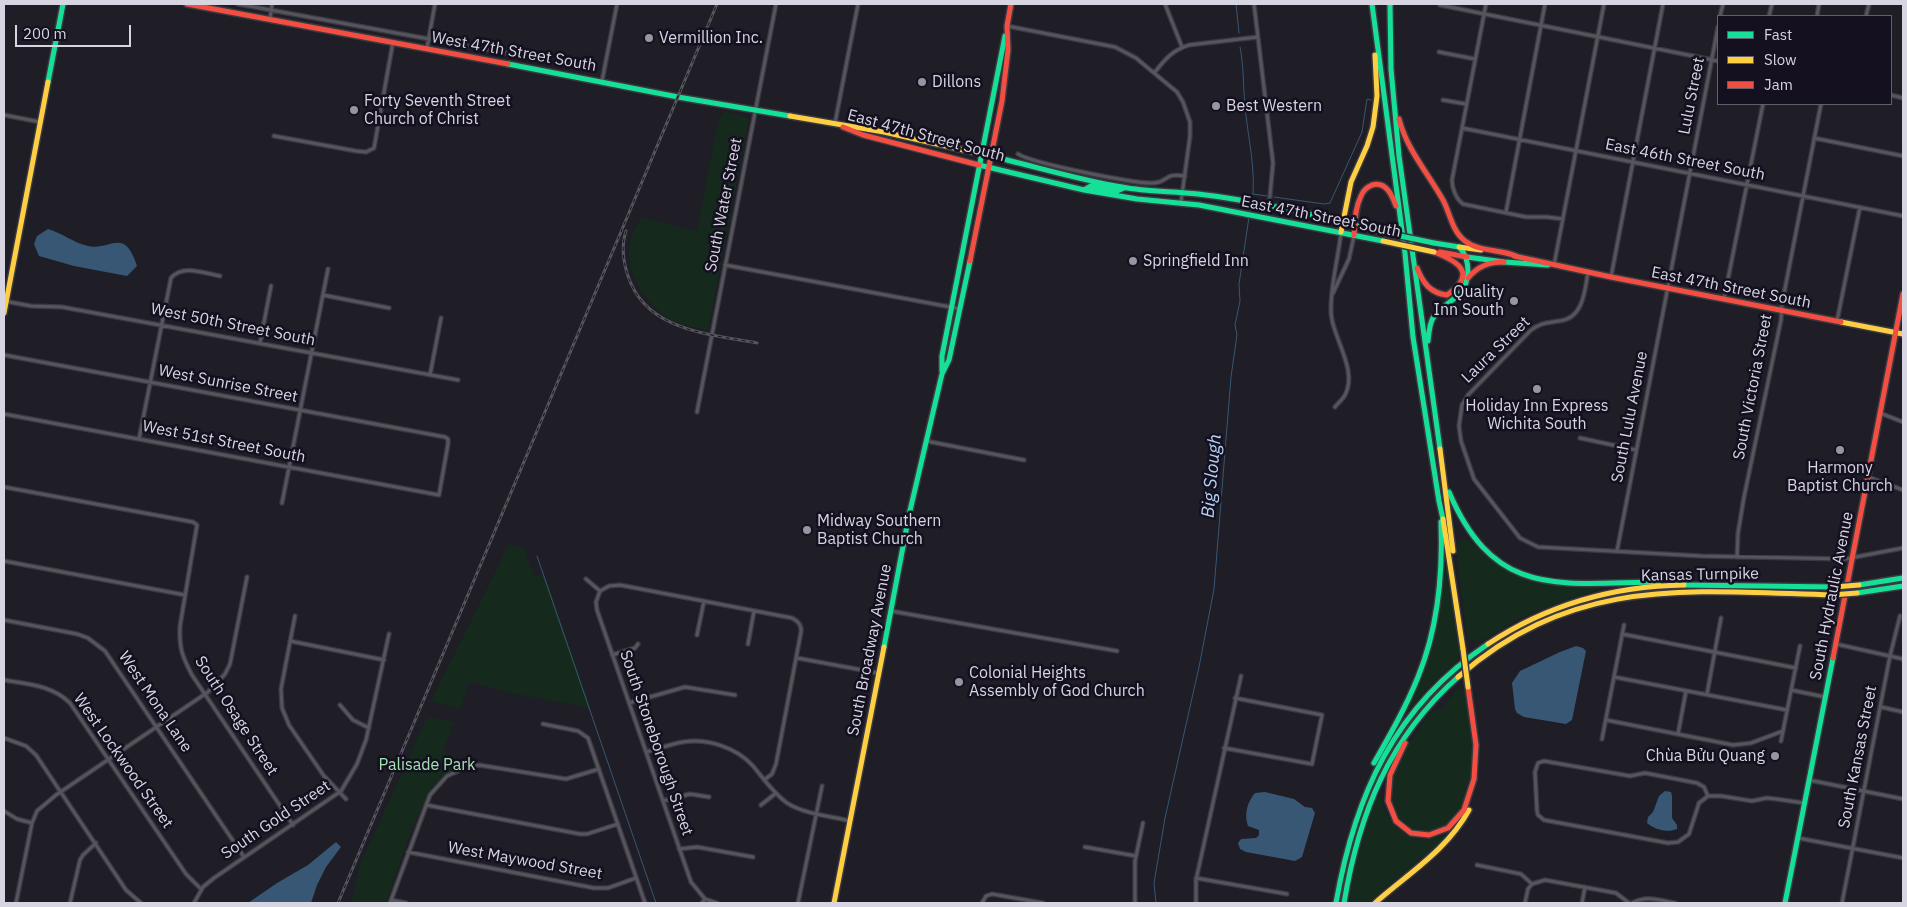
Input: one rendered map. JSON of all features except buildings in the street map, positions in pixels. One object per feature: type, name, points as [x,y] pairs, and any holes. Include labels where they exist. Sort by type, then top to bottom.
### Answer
[{"type":"main road","points":[[4,313],[63,4]]},
{"type":"main road","name":"West 47th Street South","points":[[188,4],[835,124]]},
{"type":"main road","name":"South Broadway Avenue","points":[[942,374],[942,356],[953,308],[1011,4]]},
{"type":"main road","points":[[1372,4],[1413,338],[1439,500],[1446,530],[1480,754],[1476,791],[1460,826],[1440,850],[1375,903]]},
{"type":"main road","points":[[1341,232],[1351,182],[1367,146],[1376,108],[1372,4]]},
{"type":"main road","points":[[1390,4],[1390,44],[1399,156],[1445,482],[1464,648]]},
{"type":"main road","name":"South Broadway Avenue","points":[[834,903],[878,673],[926,441],[942,374],[949,360],[962,309],[1007,69],[1007,28]]},
{"type":"main road","points":[[1393,90],[1400,125],[1412,152],[1445,203],[1452,223],[1460,237],[1472,245],[1508,252],[1516,256]]},
{"type":"main road","name":"East 47th Street South","points":[[835,124],[884,132],[1028,164],[1081,180],[1125,188],[1241,201],[1434,243],[1516,256],[1611,277],[1903,334]]},
{"type":"main road","name":"East 47th Street South","points":[[835,124],[863,135],[1084,190],[1137,199],[1181,202],[1341,232],[1434,252],[1504,262],[1554,265]]},
{"type":"main road","points":[[1040,179],[1050,179],[1077,185],[1081,180]]},
{"type":"main road","points":[[1354,235],[1358,206],[1364,190],[1373,184],[1386,188],[1390,192],[1399,214]]},
{"type":"main road","points":[[1084,190],[1090,186],[1117,191],[1125,188]]},
{"type":"main road","points":[[1431,387],[1428,331],[1430,323],[1439,312],[1460,296],[1467,285],[1467,257],[1460,247]]},
{"type":"main road","points":[[1412,256],[1421,281],[1428,289],[1434,294],[1447,295],[1457,289],[1461,281],[1462,271],[1453,259],[1434,252]]},
{"type":"main road","points":[[1468,278],[1482,265],[1504,262]]},
{"type":"main road","name":"South Hydraulic Avenue","points":[[1785,903],[1903,294]]},
{"type":"main road","points":[[1445,482],[1456,509],[1471,537],[1483,551],[1517,573],[1544,582],[1555,583],[1687,582],[1704,585]]},
{"type":"main road","points":[[1363,798],[1370,771],[1409,697],[1430,639],[1440,583],[1442,542],[1439,500]]},
{"type":"main road","name":"Kansas Turnpike","points":[[1336,903],[1345,854],[1363,798],[1393,740],[1423,700],[1457,667],[1504,634],[1549,611],[1590,597],[1645,587],[1704,585],[1834,587],[1903,578]]},
{"type":"main road","name":"Kansas Turnpike","points":[[1344,903],[1356,840],[1369,803],[1381,776],[1410,729],[1452,681],[1498,646],[1533,626],[1572,610],[1610,600],[1644,594],[1683,592],[1832,595],[1903,586]]},
{"type":"main road","points":[[1452,681],[1403,746],[1388,782],[1386,798],[1390,811],[1399,824],[1412,832],[1432,835],[1448,829],[1460,818],[1469,798],[1474,781],[1476,752],[1470,686]]},
{"type":"street","points":[[238,4],[511,54]]},
{"type":"street","points":[[270,19],[272,4]]},
{"type":"street","points":[[427,48],[435,4]]},
{"type":"street","points":[[602,81],[617,4]]},
{"type":"street","name":"South Water Street","points":[[697,412],[776,4]]},
{"type":"street","points":[[835,124],[858,4]]},
{"type":"street","points":[[1165,4],[1182,47]]},
{"type":"street","points":[[1254,4],[1273,162],[1269,207]]},
{"type":"street","points":[[1440,4],[1717,61]]},
{"type":"street","points":[[1486,4],[1452,183],[1458,200],[1463,204],[1526,217],[1563,219]]},
{"type":"street","points":[[1506,212],[1545,4]]},
{"type":"street","points":[[1554,265],[1604,4]]},
{"type":"street","points":[[1611,277],[1663,4]]},
{"type":"street","points":[[1007,28],[1115,46],[1155,72],[1177,92],[1188,113],[1190,122],[1190,136],[1181,202]]},
{"type":"street","name":"Lulu Street","points":[[1668,288],[1717,32]]},
{"type":"street","points":[[1155,72],[1171,54],[1189,44],[1258,37]]},
{"type":"street","points":[[274,136],[356,151],[366,152],[374,148],[393,42]]},
{"type":"street","points":[[1438,52],[1475,59]]},
{"type":"street","points":[[1443,100],[1466,104]]},
{"type":"street","points":[[1724,299],[1763,105]]},
{"type":"street","name":"South Victoria Street","points":[[1736,557],[1744,496],[1821,105]]},
{"type":"street","points":[[4,115],[40,122]]},
{"type":"street","name":"East 46th Street South","points":[[1462,128],[1903,216]]},
{"type":"street","points":[[1814,138],[1903,156]]},
{"type":"street","points":[[1018,154],[1083,172],[1140,183],[1162,181],[1172,174],[1185,176]]},
{"type":"street","points":[[1081,180],[1083,172]]},
{"type":"street","points":[[1838,321],[1860,207]]},
{"type":"street","points":[[1333,294],[1332,284],[1341,232]]},
{"type":"street","points":[[1335,407],[1345,396],[1348,385],[1347,365],[1330,310],[1333,294],[1349,259],[1354,235]]},
{"type":"street","points":[[725,265],[962,309]]},
{"type":"street","points":[[282,504],[328,269]]},
{"type":"street","points":[[139,439],[169,283],[174,275],[186,270],[220,276]]},
{"type":"street","name":"Laura Street","points":[[1588,272],[1580,307],[1575,313],[1561,321],[1536,325],[1468,394],[1459,417],[1458,426],[1474,479],[1520,538],[1538,547],[1616,551]]},
{"type":"street","points":[[260,343],[271,286]]},
{"type":"street","name":"South Lulu Avenue","points":[[1616,551],[1668,288]]},
{"type":"street","points":[[323,296],[389,308]]},
{"type":"street","name":"West 50th Street South","points":[[5,301],[31,306],[62,306],[458,380]]},
{"type":"street","points":[[430,375],[441,318]]},
{"type":"street","name":"West Sunrise Street","points":[[4,355],[431,434],[448,439],[439,494]]},
{"type":"street","name":"West 51st Street South","points":[[4,414],[439,494]]},
{"type":"street","points":[[1880,414],[1903,422]]},
{"type":"street","points":[[1580,438],[1636,450]]},
{"type":"street","points":[[926,441],[1024,460]]},
{"type":"street","points":[[1868,477],[1903,490]]},
{"type":"street","name":"South Osage Street","points":[[4,487],[193,522],[197,525],[196,540],[180,626],[180,648],[185,662],[292,825]]},
{"type":"street","points":[[1616,551],[1736,557],[1852,559],[1903,548]]},
{"type":"street","points":[[4,561],[185,595]]},
{"type":"street","points":[[16,903],[32,822],[40,807],[60,791],[206,694],[218,684],[230,664],[247,577]]},
{"type":"street","points":[[586,579],[600,591],[612,585],[620,585],[792,618],[800,624],[802,630],[776,764],[772,774],[764,780]]},
{"type":"street","name":"South Stoneborough Street","points":[[600,591],[596,602],[597,610],[612,655],[691,882],[705,899]]},
{"type":"street","points":[[698,635],[704,601]]},
{"type":"street","points":[[748,644],[754,611]]},
{"type":"street","points":[[891,611],[1117,651]]},
{"type":"street","points":[[295,616],[281,689],[280,700],[283,712],[317,766],[346,799]]},
{"type":"street","name":"South Kansas Street","points":[[1842,903],[1890,656],[1900,616]]},
{"type":"street","points":[[1707,694],[1721,618]]},
{"type":"street","name":"West Mona Lane","points":[[4,620],[77,634],[88,638],[98,645],[109,656],[244,857]]},
{"type":"street","points":[[1602,740],[1624,625]]},
{"type":"street","name":"South Gold Street","points":[[194,903],[202,889],[214,878],[340,792],[348,781],[357,764],[369,728],[389,634]]},
{"type":"street","points":[[1622,634],[1796,668]]},
{"type":"street","points":[[290,641],[384,660]]},
{"type":"street","points":[[612,655],[635,648],[638,644]]},
{"type":"street","points":[[1835,644],[1903,658]]},
{"type":"street","points":[[1781,741],[1800,646]]},
{"type":"street","points":[[797,658],[878,673]]},
{"type":"street","points":[[1196,903],[1196,878],[1240,676]]},
{"type":"street","points":[[1614,676],[1787,710]]},
{"type":"street","name":"West Lockwood Street","points":[[4,680],[48,688],[64,697],[75,709],[186,874],[202,889]]},
{"type":"street","points":[[629,703],[686,687],[736,695]]},
{"type":"street","points":[[1791,690],[1825,697]]},
{"type":"street","points":[[1678,734],[1686,691]]},
{"type":"street","points":[[1224,748],[1312,764],[1322,715],[1235,698]]},
{"type":"street","points":[[340,705],[352,720],[369,728]]},
{"type":"street","points":[[1881,707],[1903,712]]},
{"type":"street","points":[[1606,720],[1733,745],[1742,745],[1783,731]]},
{"type":"street","points":[[543,724],[571,729],[584,734],[588,738],[645,903]]},
{"type":"street","points":[[4,738],[19,742],[33,751],[126,890],[141,903]]},
{"type":"street","points":[[646,752],[685,742],[700,742],[723,746],[736,751],[746,758],[776,793],[795,807],[850,821]]},
{"type":"street","points":[[1708,796],[1704,787],[1697,782],[1645,773],[1630,776],[1544,761],[1538,763],[1535,772],[1538,815],[1541,818],[1548,821],[1668,843],[1678,842],[1690,834],[1698,803],[1708,796],[1721,796],[1752,802],[1776,798],[1804,803]]},
{"type":"street","points":[[406,903],[390,902],[426,805],[436,787],[451,773],[467,767],[483,765],[566,779],[599,769]]},
{"type":"street","points":[[1809,780],[1903,799]]},
{"type":"street","points":[[798,903],[822,786]]},
{"type":"street","points":[[761,805],[776,793]]},
{"type":"street","points":[[663,801],[690,794],[709,796]]},
{"type":"street","points":[[426,805],[580,834],[587,834],[618,824]]},
{"type":"street","points":[[4,811],[17,819],[32,822]]},
{"type":"street","points":[[1135,903],[1134,874],[1143,823]]},
{"type":"street","points":[[1798,838],[1903,858]]},
{"type":"street","points":[[70,903],[80,860],[96,843]]},
{"type":"street","points":[[679,849],[697,846],[753,857]]},
{"type":"street","points":[[1086,847],[1136,856]]},
{"type":"street","name":"West Maywood Street","points":[[408,852],[594,888],[608,888],[636,878]]},
{"type":"street","points":[[1477,865],[1521,874],[1532,884]]},
{"type":"street","points":[[1196,878],[1286,894]]},
{"type":"street","points":[[1525,903],[1528,889],[1532,884],[1545,880],[1616,893],[1630,903],[1647,898],[1675,903]]},
{"type":"street","points":[[1582,903],[1585,887]]},
{"type":"street","points":[[982,903],[986,896],[997,895],[1044,903]]},
{"type":"street","points":[[702,903],[705,899],[717,903]]},
{"type":"green space","points":[[724,111],[749,118],[708,330],[674,322],[651,304],[635,280],[630,263],[629,249],[632,235],[641,217],[697,231],[717,125]]},
{"type":"green space","points":[[1463,539],[1468,540],[1492,561],[1522,577],[1600,585],[1601,589],[1571,598],[1523,617],[1481,641],[1468,640],[1458,568],[1457,542]]},
{"type":"green space","points":[[509,544],[524,549],[534,576],[545,576],[591,708],[521,695],[469,682],[460,709],[431,701]]},
{"type":"green space","points":[[1445,568],[1448,568],[1460,647],[1458,660],[1426,689],[1410,708],[1407,708],[1428,657],[1440,605]]},
{"type":"green space","points":[[1457,689],[1465,690],[1473,754],[1471,777],[1464,804],[1453,822],[1438,830],[1422,832],[1414,830],[1401,822],[1390,805],[1392,775],[1402,755],[1426,718],[1437,709],[1441,709]]},
{"type":"green space","name":"Palisade Park","points":[[427,717],[454,722],[444,749],[454,772],[441,780],[424,805],[409,838],[386,903],[351,903],[360,865]]},
{"type":"green space","points":[[1376,796],[1382,798],[1384,807],[1393,823],[1406,834],[1423,839],[1435,838],[1451,832],[1446,840],[1430,855],[1386,887],[1369,903],[1348,903],[1358,853]]},
{"type":"water","points":[[48,229],[88,246],[96,247],[122,243],[132,254],[137,266],[127,276],[74,266],[39,256],[34,244],[37,236]]},
{"type":"water","points":[[1576,646],[1586,651],[1572,720],[1566,724],[1524,717],[1517,713],[1512,683],[1520,671]]},
{"type":"water","points":[[1665,791],[1671,792],[1672,818],[1677,825],[1677,829],[1670,831],[1662,830],[1647,823],[1648,817],[1653,812],[1659,796]]},
{"type":"water","points":[[1265,792],[1294,799],[1305,807],[1312,808],[1315,813],[1302,857],[1295,861],[1246,852],[1240,849],[1238,843],[1241,839],[1256,838],[1259,835],[1259,830],[1248,826],[1246,813],[1250,800],[1255,793]]},
{"type":"water","points":[[336,842],[341,847],[326,867],[311,903],[248,903],[308,865]]},
{"type":"waterway","name":"Big Slough","points":[[1236,4],[1239,33]]},
{"type":"waterway","name":"Big Slough","points":[[1240,47],[1246,116],[1253,166],[1252,201]]},
{"type":"waterway","points":[[1274,197],[1324,204],[1330,203],[1362,132],[1367,99],[1371,100]]},
{"type":"waterway","points":[[1253,194],[1267,196]]},
{"type":"waterway","name":"Big Slough","points":[[1249,213],[1251,205]]},
{"type":"waterway","name":"Big Slough","points":[[1156,903],[1154,883],[1165,818],[1199,667],[1214,589],[1231,377],[1237,335],[1235,325],[1240,301],[1239,284],[1249,217]]},
{"type":"waterway","points":[[537,556],[656,903]]},
{"type":"railway","points":[[338,903],[717,4]]},
{"type":"railway","points":[[626,231],[623,248],[626,270],[637,294],[649,308],[664,319],[681,327],[757,343]]},
{"type":"traffic: fast","points":[[48,82],[63,4]]},
{"type":"traffic: fast","points":[[1372,4],[1405,253],[1413,337],[1443,519]]},
{"type":"traffic: fast","points":[[1390,4],[1391,69],[1399,156],[1440,449]]},
{"type":"traffic: fast","points":[[942,371],[942,356],[1005,36]]},
{"type":"traffic: fast","points":[[508,64],[678,97],[790,116]]},
{"type":"traffic: fast","points":[[981,154],[1104,184],[1131,189],[1198,194],[1244,201],[1313,215],[1381,232]]},
{"type":"traffic: fast","points":[[979,165],[1084,190],[1137,199],[1199,205],[1383,241]]},
{"type":"traffic: fast","points":[[1084,190],[1091,186],[1117,191],[1124,188]]},
{"type":"traffic: fast","points":[[1381,232],[1434,243]]},
{"type":"traffic: fast","points":[[1434,243],[1459,247]]},
{"type":"traffic: fast","points":[[1428,341],[1433,318],[1464,288],[1468,272],[1467,262],[1465,255],[1459,247]]},
{"type":"traffic: fast","points":[[1467,257],[1548,265]]},
{"type":"traffic: fast","points":[[884,647],[909,515],[942,374],[949,360],[970,261]]},
{"type":"traffic: fast","points":[[1449,492],[1467,527],[1487,552],[1510,568],[1534,578],[1561,582],[1591,584],[1659,582]]},
{"type":"traffic: fast","points":[[1374,763],[1408,699],[1425,658],[1438,601],[1441,562],[1441,522]]},
{"type":"traffic: fast","points":[[1859,585],[1903,578]]},
{"type":"traffic: fast","points":[[1684,585],[1834,587]]},
{"type":"traffic: fast","points":[[1857,593],[1903,586]]},
{"type":"traffic: fast","points":[[1336,903],[1344,863],[1355,826],[1368,790],[1384,757],[1404,725],[1427,696],[1455,669],[1488,644]]},
{"type":"traffic: fast","points":[[1785,903],[1833,658]]},
{"type":"traffic: fast","points":[[1344,903],[1358,838],[1368,808],[1381,779],[1413,725],[1458,677]]},
{"type":"traffic: slow","points":[[1341,232],[1351,182],[1373,127],[1377,96],[1375,55]]},
{"type":"traffic: slow","points":[[4,313],[48,82]]},
{"type":"traffic: slow","points":[[790,116],[884,132],[981,154]]},
{"type":"traffic: slow","points":[[1383,241],[1434,252]]},
{"type":"traffic: slow","points":[[1459,247],[1481,250]]},
{"type":"traffic: slow","points":[[1841,322],[1903,334]]},
{"type":"traffic: slow","points":[[1440,449],[1453,551]]},
{"type":"traffic: slow","points":[[1443,519],[1463,649]]},
{"type":"traffic: slow","points":[[1488,644],[1534,618],[1582,600],[1632,589],[1684,585]]},
{"type":"traffic: slow","points":[[1834,587],[1859,585]]},
{"type":"traffic: slow","points":[[1458,677],[1502,644],[1546,621],[1590,605],[1636,596],[1682,592],[1832,595]]},
{"type":"traffic: slow","points":[[1832,595],[1857,593]]},
{"type":"traffic: slow","points":[[834,903],[884,647]]},
{"type":"traffic: slow","points":[[1463,649],[1468,687]]},
{"type":"traffic: slow","points":[[1375,903],[1439,849],[1469,810]]},
{"type":"traffic: jam","points":[[187,4],[508,64]]},
{"type":"traffic: jam","points":[[970,261],[1002,101],[1008,50],[1007,26],[1011,4]]},
{"type":"traffic: jam","points":[[1399,119],[1407,141],[1443,200],[1454,227],[1461,237],[1471,245],[1516,256]]},
{"type":"traffic: jam","points":[[843,127],[863,135],[979,165]]},
{"type":"traffic: jam","points":[[1354,235],[1358,205],[1365,189],[1377,184],[1385,187],[1396,206]]},
{"type":"traffic: jam","points":[[1417,268],[1425,283],[1432,290],[1447,295],[1456,288],[1463,275],[1462,269],[1451,260],[1434,252]]},
{"type":"traffic: jam","points":[[1440,252],[1467,257]]},
{"type":"traffic: jam","points":[[1514,256],[1841,322]]},
{"type":"traffic: jam","points":[[1468,278],[1476,270],[1484,266],[1504,262]]},
{"type":"traffic: jam","points":[[1833,658],[1903,294]]},
{"type":"traffic: jam","points":[[1405,743],[1390,775],[1388,801],[1396,821],[1411,833],[1429,835],[1448,828],[1464,810],[1474,779],[1476,745],[1468,687]]},
{"type":"place","name":"Vermillion Inc.","points":[[649,38]]},
{"type":"place","name":"Dillons","points":[[922,82]]},
{"type":"place","name":"Best Western","points":[[1216,106]]},
{"type":"place","name":"Forty Seventh Street Church of Christ","points":[[354,110]]},
{"type":"place","name":"Springfield Inn","points":[[1133,261]]},
{"type":"place","name":"Quality Inn South","points":[[1514,301]]},
{"type":"place","name":"Holiday Inn Express Wichita South","points":[[1537,389]]},
{"type":"place","name":"Harmony Baptist Church","points":[[1840,450]]},
{"type":"place","name":"Midway Southern Baptist Church","points":[[807,530]]},
{"type":"place","name":"Colonial Heights Assembly of God Church","points":[[959,682]]},
{"type":"place","name":"Chùa Bửu Quang","points":[[1775,756]]}]
